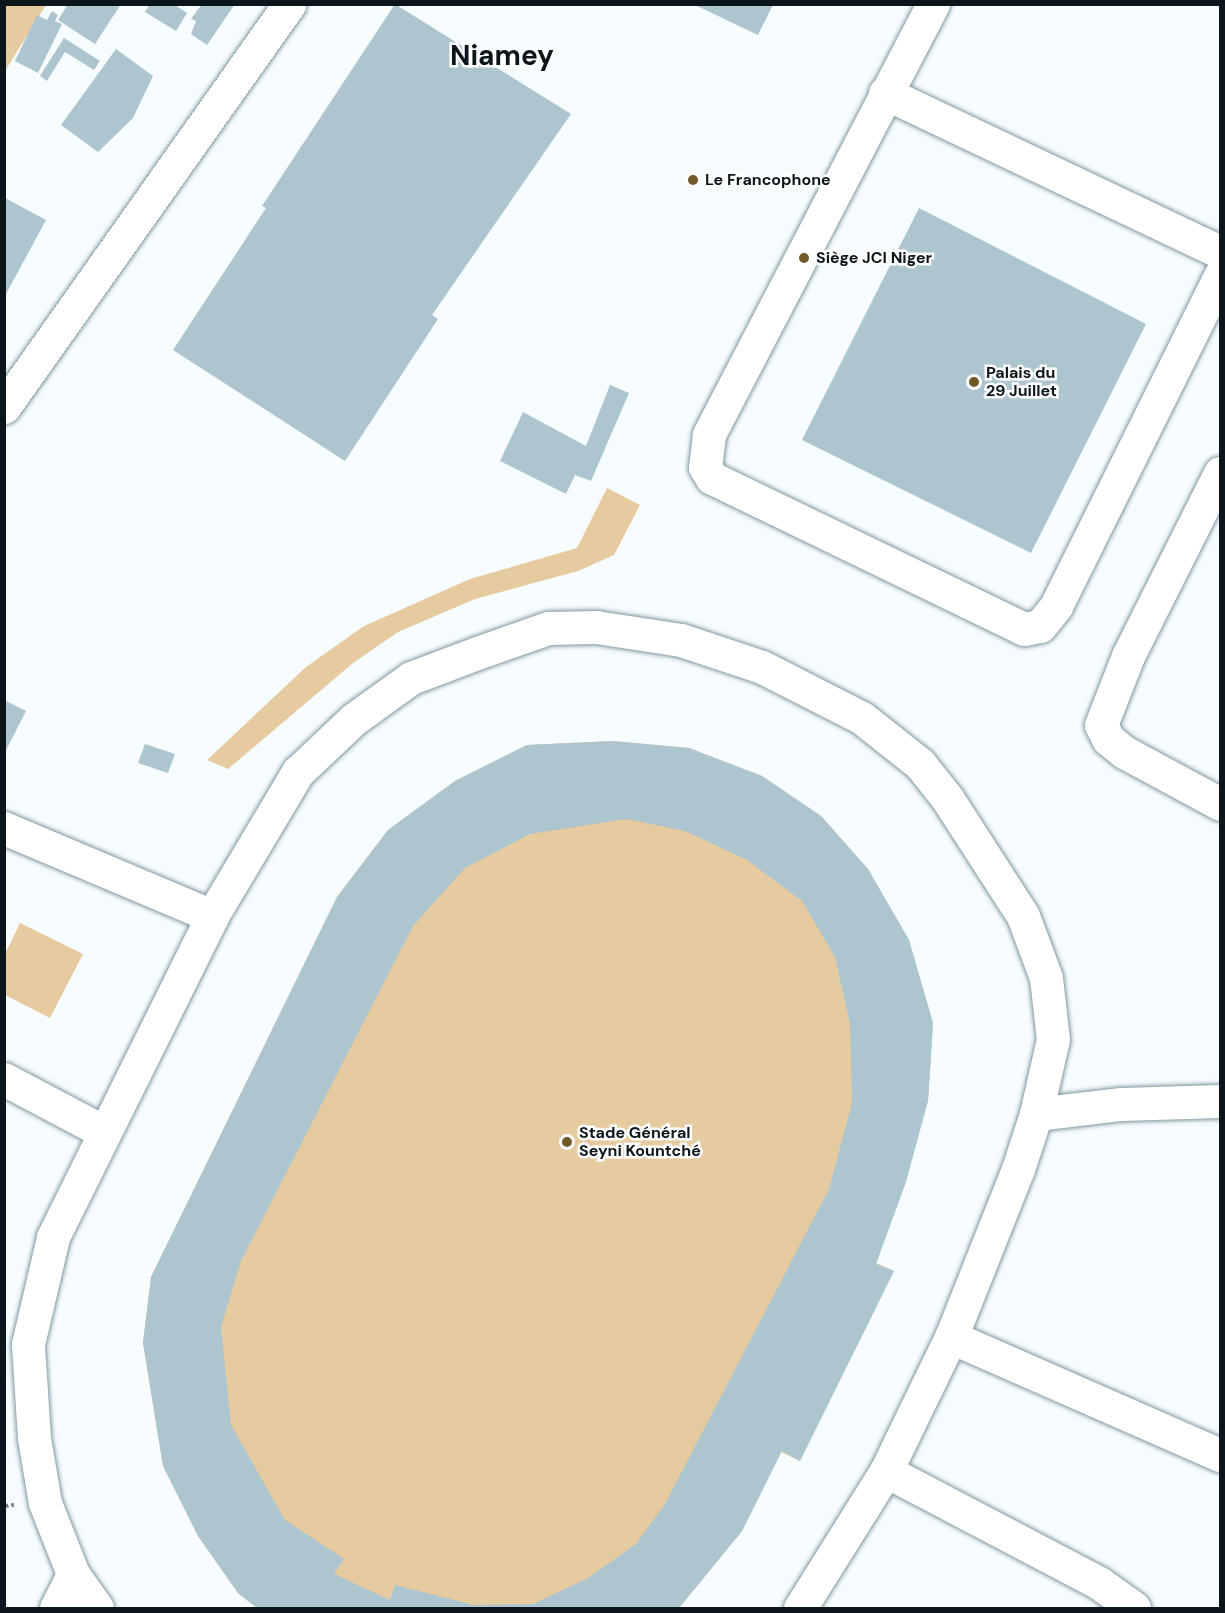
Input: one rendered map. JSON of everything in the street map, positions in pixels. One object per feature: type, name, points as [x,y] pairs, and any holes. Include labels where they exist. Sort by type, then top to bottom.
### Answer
[{"type":"street","points":[[4,407],[289,4]]},
{"type":"street","points":[[933,4],[709,435],[705,467],[712,478],[1024,629],[1040,626],[1056,606],[1221,275]]},
{"type":"street","points":[[885,93],[1221,252]]},
{"type":"street","points":[[1221,473],[1128,656],[1103,712],[1101,724],[1108,739],[1124,752],[1221,804]]},
{"type":"street","points":[[97,1608],[73,1574],[45,1503],[34,1438],[28,1344],[53,1237],[212,916],[298,772],[354,719],[411,678],[548,628],[596,627],[681,640],[762,667],[862,718],[920,764],[947,798],[1023,916],[1046,978],[1053,1039],[1036,1114],[951,1337],[886,1471],[800,1608]]},
{"type":"street","points":[[4,828],[212,916]]},
{"type":"street","points":[[4,1079],[104,1132]]},
{"type":"street","points":[[1036,1114],[1132,1103],[1221,1101]]},
{"type":"street","points":[[951,1337],[1221,1455]]},
{"type":"street","points":[[886,1471],[1089,1577],[1134,1608]]},
{"type":"street","points":[[56,1608],[73,1574]]},
{"type":"shaded area","points":[[5,5],[46,5],[5,71]]},
{"type":"shaded area","points":[[607,488],[640,505],[614,555],[578,571],[475,599],[398,632],[353,663],[228,769],[207,760],[306,667],[364,626],[470,579],[577,548]]},
{"type":"shaded area","name":"Stade Général Seyni Kountché","points":[[613,741],[689,748],[762,776],[821,816],[868,869],[909,940],[933,1023],[928,1101],[876,1263],[894,1271],[800,1461],[781,1452],[742,1531],[679,1608],[257,1608],[238,1593],[198,1536],[163,1466],[143,1343],[151,1277],[337,897],[388,830],[455,781],[527,745]]},
{"type":"shaded area","points":[[20,923],[83,954],[50,1018],[5,995],[5,954]]},
{"type":"building","points":[[68,4],[121,4],[95,44],[58,20]]},
{"type":"building","points":[[150,4],[173,4],[187,13],[176,31],[145,12]]},
{"type":"building","points":[[202,4],[235,4],[207,45],[191,34],[196,21],[191,19]]},
{"type":"building","points":[[395,4],[571,114],[432,315],[438,319],[345,461],[173,350],[266,208],[262,206]]},
{"type":"building","points":[[695,5],[773,5],[758,35]]},
{"type":"building","points":[[52,11],[58,15],[55,21],[62,24],[38,73],[15,61],[37,15],[47,20]]},
{"type":"building","points":[[64,38],[100,61],[94,70],[65,52],[47,81],[40,76]]},
{"type":"building","points":[[116,49],[153,76],[133,118],[98,152],[61,125]]},
{"type":"building","points":[[5,198],[46,220],[6,294],[4,293]]},
{"type":"building","name":"Palais du 29 Juillet","points":[[919,208],[1146,324],[1031,553],[802,440]]},
{"type":"building","points":[[610,385],[629,393],[591,481],[575,475],[566,494],[500,461],[523,412],[586,446]]},
{"type":"building","points":[[4,700],[26,711],[4,754]]},
{"type":"building","points":[[613,741],[689,748],[762,776],[821,816],[868,869],[909,940],[933,1023],[928,1101],[906,1182],[876,1264],[894,1271],[800,1461],[782,1451],[742,1531],[679,1608],[257,1608],[238,1593],[198,1536],[163,1466],[143,1343],[151,1277],[337,897],[388,830],[455,781],[527,745]],"holes":[[[626,819],[685,831],[747,860],[802,901],[835,957],[850,1024],[852,1103],[829,1189],[665,1504],[636,1544],[588,1578],[533,1604],[474,1605],[395,1585],[390,1600],[334,1574],[344,1559],[285,1520],[231,1425],[221,1327],[241,1261],[413,926],[465,868],[530,834]]]},
{"type":"building","points":[[145,744],[175,754],[168,773],[138,763]]},
{"type":"place","name":"Le Francophone","points":[[693,180]]},
{"type":"place","name":"Siège JCI Niger","points":[[804,258]]},
{"type":"place","name":"Palais du 29 Juillet","points":[[974,382]]},
{"type":"place","name":"Stade Général Seyni Kountché","points":[[567,1142]]},
{"type":"district","name":"Niamey","points":[[502,56]]}]
